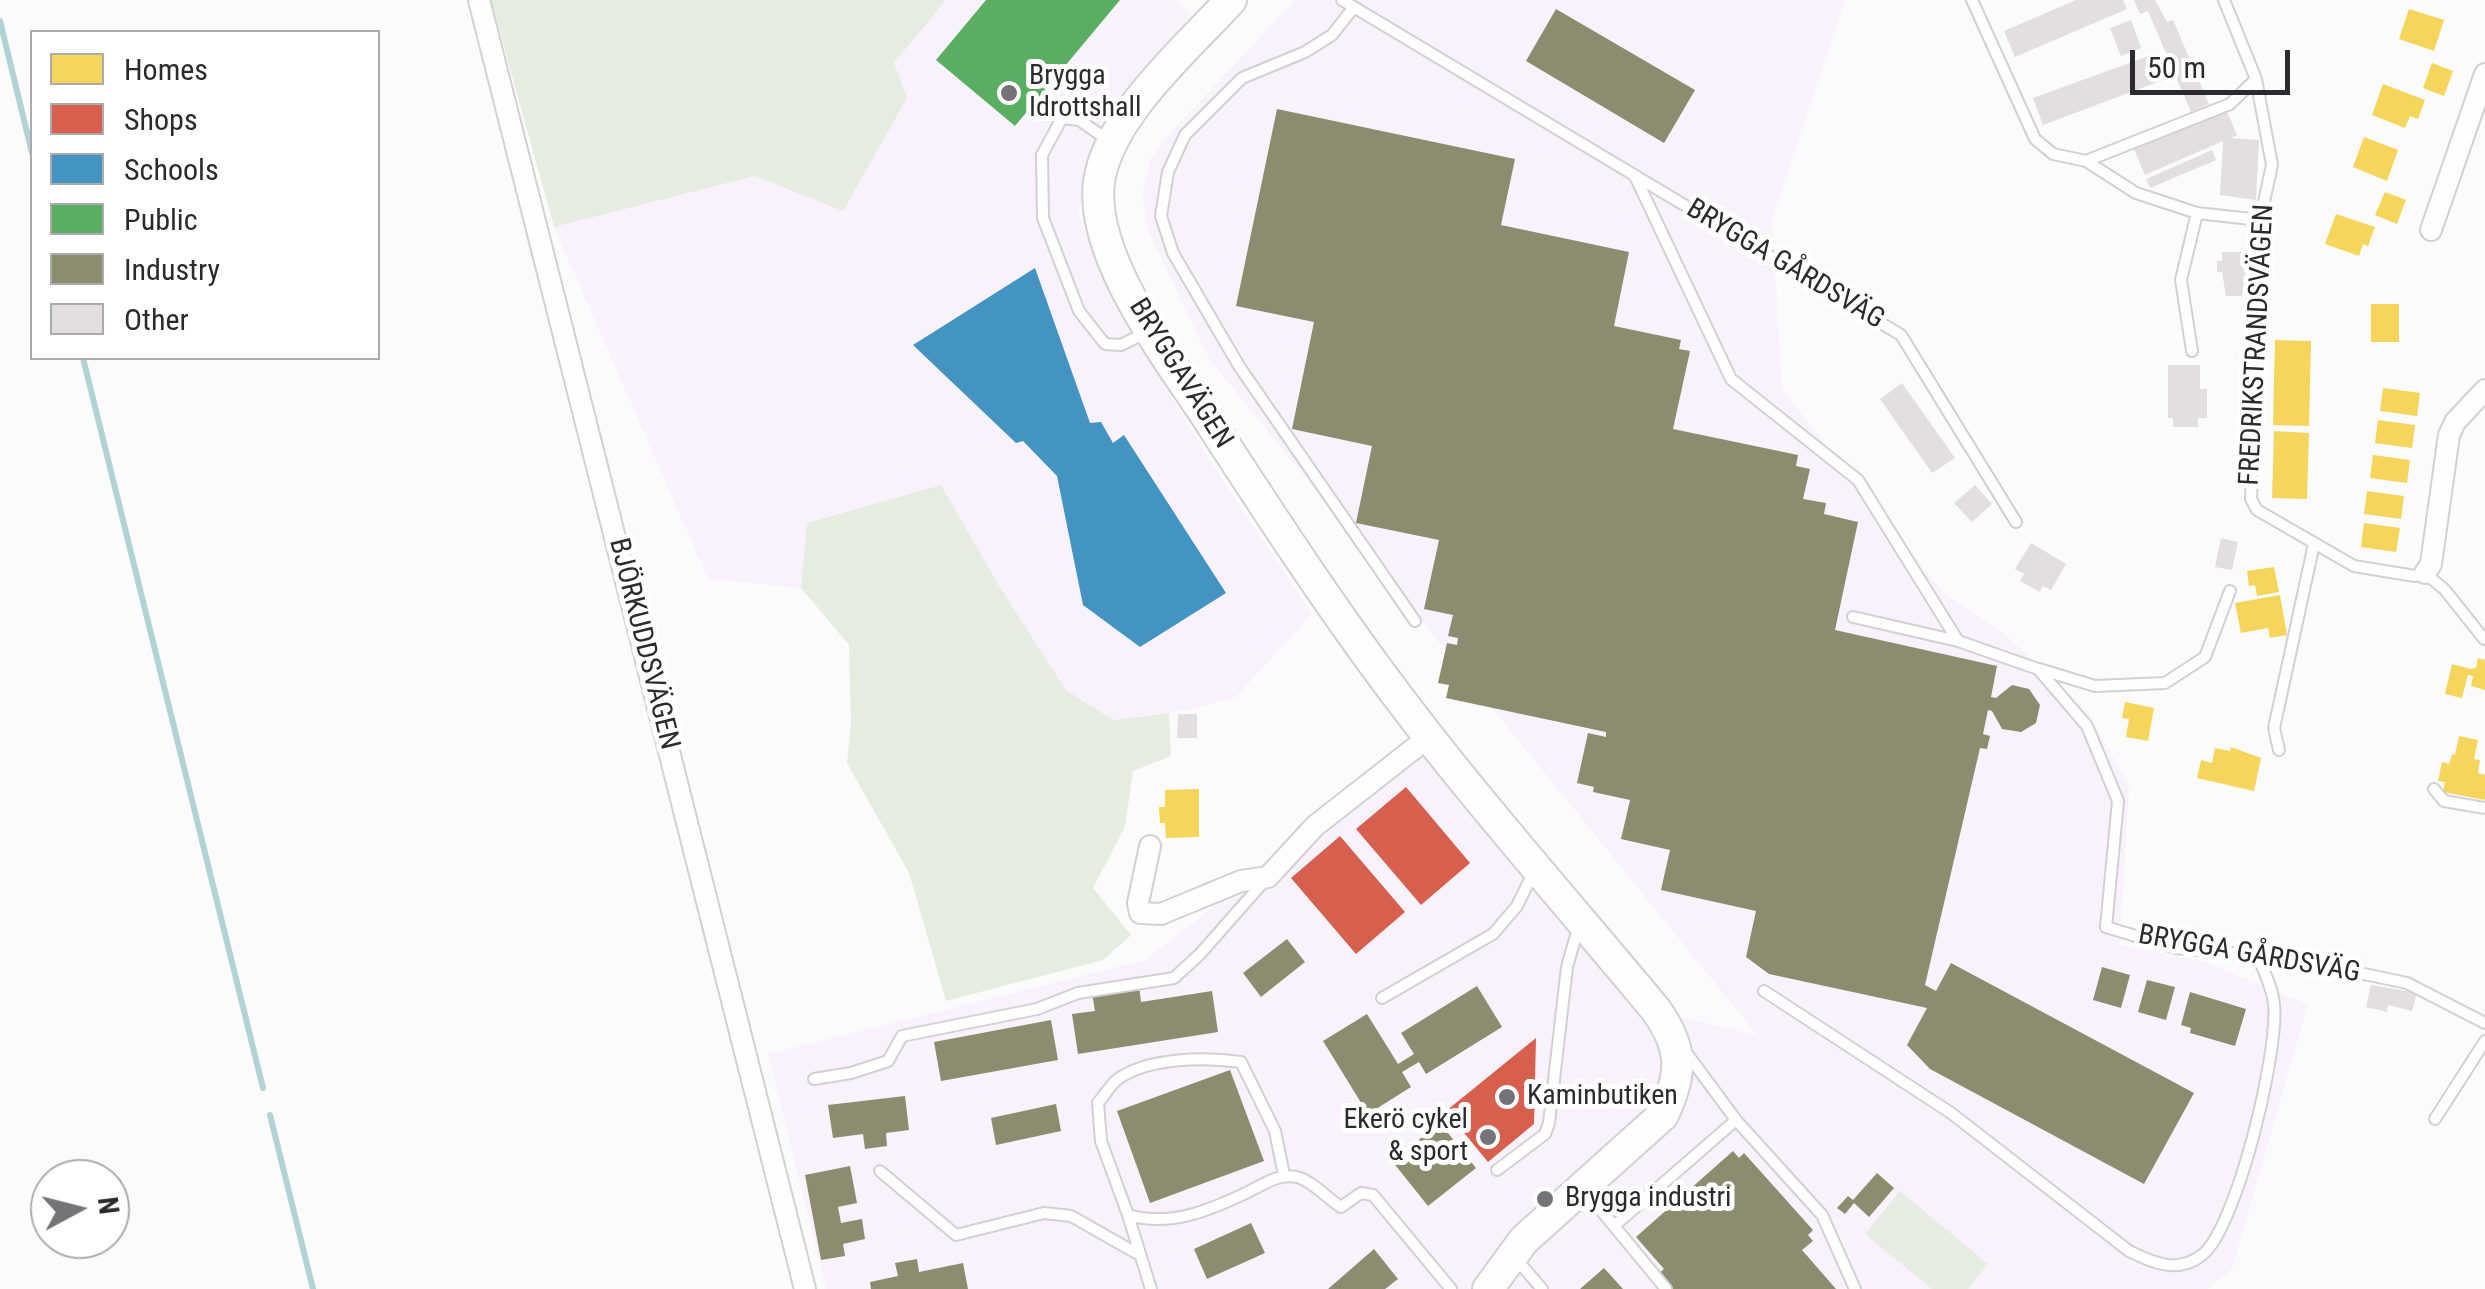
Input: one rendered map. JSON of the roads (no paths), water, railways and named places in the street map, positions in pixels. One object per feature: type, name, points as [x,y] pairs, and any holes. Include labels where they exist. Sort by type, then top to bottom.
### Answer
[{"type":"main road","name":"BRYGGAVÄGEN","points":[[1231,0],[1153,85],[1113,143],[1099,182],[1098,203],[1104,237],[1118,273],[1269,513],[1394,692],[1673,1034]]},
{"type":"main road","points":[[1488,1289],[1524,1240],[1663,1115],[1677,1074],[1673,1034]]},
{"type":"street","name":"BJÖRKUDDSVÄGEN","points":[[479,0],[805,1289]]},
{"type":"street","points":[[2432,230],[2485,74]]},
{"type":"street","points":[[2425,573],[2430,564],[2450,435],[2456,422],[2485,390]]},
{"type":"street","points":[[1150,846],[1138,903],[1140,912],[1148,915],[1162,914],[1241,881],[1268,878],[1315,826],[1430,736]]},
{"type":"lane","name":"BRYGGA GÅRDSVÄG","points":[[1342,0],[1901,335],[2016,522]]},
{"type":"lane","points":[[1972,0],[2035,139],[2053,154],[2086,161],[2136,194],[2197,214],[2260,220]]},
{"type":"lane","name":"FREDRIKSTRANDSVÄGEN","points":[[2224,0],[2256,79],[2272,165],[2260,220],[2251,499],[2257,510],[2366,570],[2416,576],[2425,573]]},
{"type":"lane","points":[[1354,7],[1332,34],[1318,43],[1242,78],[1185,135],[1168,172],[1161,216],[1172,253],[1239,366],[1415,621]]},
{"type":"lane","points":[[2086,161],[2230,104],[2256,79]]},
{"type":"lane","points":[[1113,143],[1079,120],[1062,118],[1042,155],[1043,218],[1079,311],[1106,344],[1122,345],[1152,329]]},
{"type":"lane","name":"BRYGGA GÅRDSVÄG","points":[[1635,175],[1731,379],[1858,480],[1958,641]]},
{"type":"lane","points":[[2192,351],[2182,280],[2197,214]]},
{"type":"lane","points":[[2279,750],[2274,728],[2314,544]]},
{"type":"lane","points":[[2425,573],[2445,590],[2484,639]]},
{"type":"lane","points":[[1853,616],[1958,641],[2096,686],[2165,683],[2205,657],[2230,590]]},
{"type":"lane","name":"BRYGGA GÅRDSVÄG","points":[[2038,669],[2087,726],[2118,801],[2106,926],[2175,948],[2257,954],[2407,983],[2485,1023]]},
{"type":"lane","points":[[2434,790],[2444,800],[2485,808]]},
{"type":"lane","points":[[1382,998],[1493,934],[1517,906],[1536,865]]},
{"type":"lane","points":[[814,1079],[851,1073],[888,1060],[902,1036],[1037,1010],[1078,993],[1174,978],[1268,878]]},
{"type":"lane","points":[[1497,1170],[1545,1134],[1549,1123],[1567,967],[1580,919]]},
{"type":"lane","points":[[1764,992],[1952,1113],[2129,1252],[2155,1264],[2171,1266],[2202,1255],[2216,1240],[2237,1190],[2276,1034],[2274,1001],[2257,954]]},
{"type":"lane","name":"BRYGGAVÄGEN","points":[[1673,1034],[1736,1120],[1822,1215],[1854,1289]]},
{"type":"lane","points":[[2436,1119],[2485,1041]]},
{"type":"lane","points":[[1151,1289],[1101,1141],[1098,1103],[1118,1079],[1162,1062],[1205,1057],[1241,1062],[1275,1131],[1284,1175]]},
{"type":"lane","points":[[1614,1226],[1736,1120]]},
{"type":"lane","points":[[880,1171],[956,1234],[1044,1213],[1071,1216],[1138,1254]]},
{"type":"lane","points":[[1128,1214],[1150,1221],[1176,1220],[1284,1175],[1303,1178],[1341,1207],[1361,1193],[1373,1195],[1451,1289]]},
{"type":"lane","points":[[1583,1188],[1666,1289]]},
{"type":"lane","points":[[1513,1255],[1542,1289]]},
{"type":"waterway","points":[[0,21],[30,145]]},
{"type":"waterway","points":[[83,360],[263,1088]]},
{"type":"waterway","points":[[270,1115],[313,1289]]},
{"type":"place","name":"Brygga Idrottshall","points":[[1009,93]]},
{"type":"place","name":"Kaminbutiken","points":[[1507,1097]]},
{"type":"place","name":"Ekerö cykel & sport","points":[[1488,1137]]},
{"type":"place","name":"Brygga industri","points":[[1545,1199]]}]
